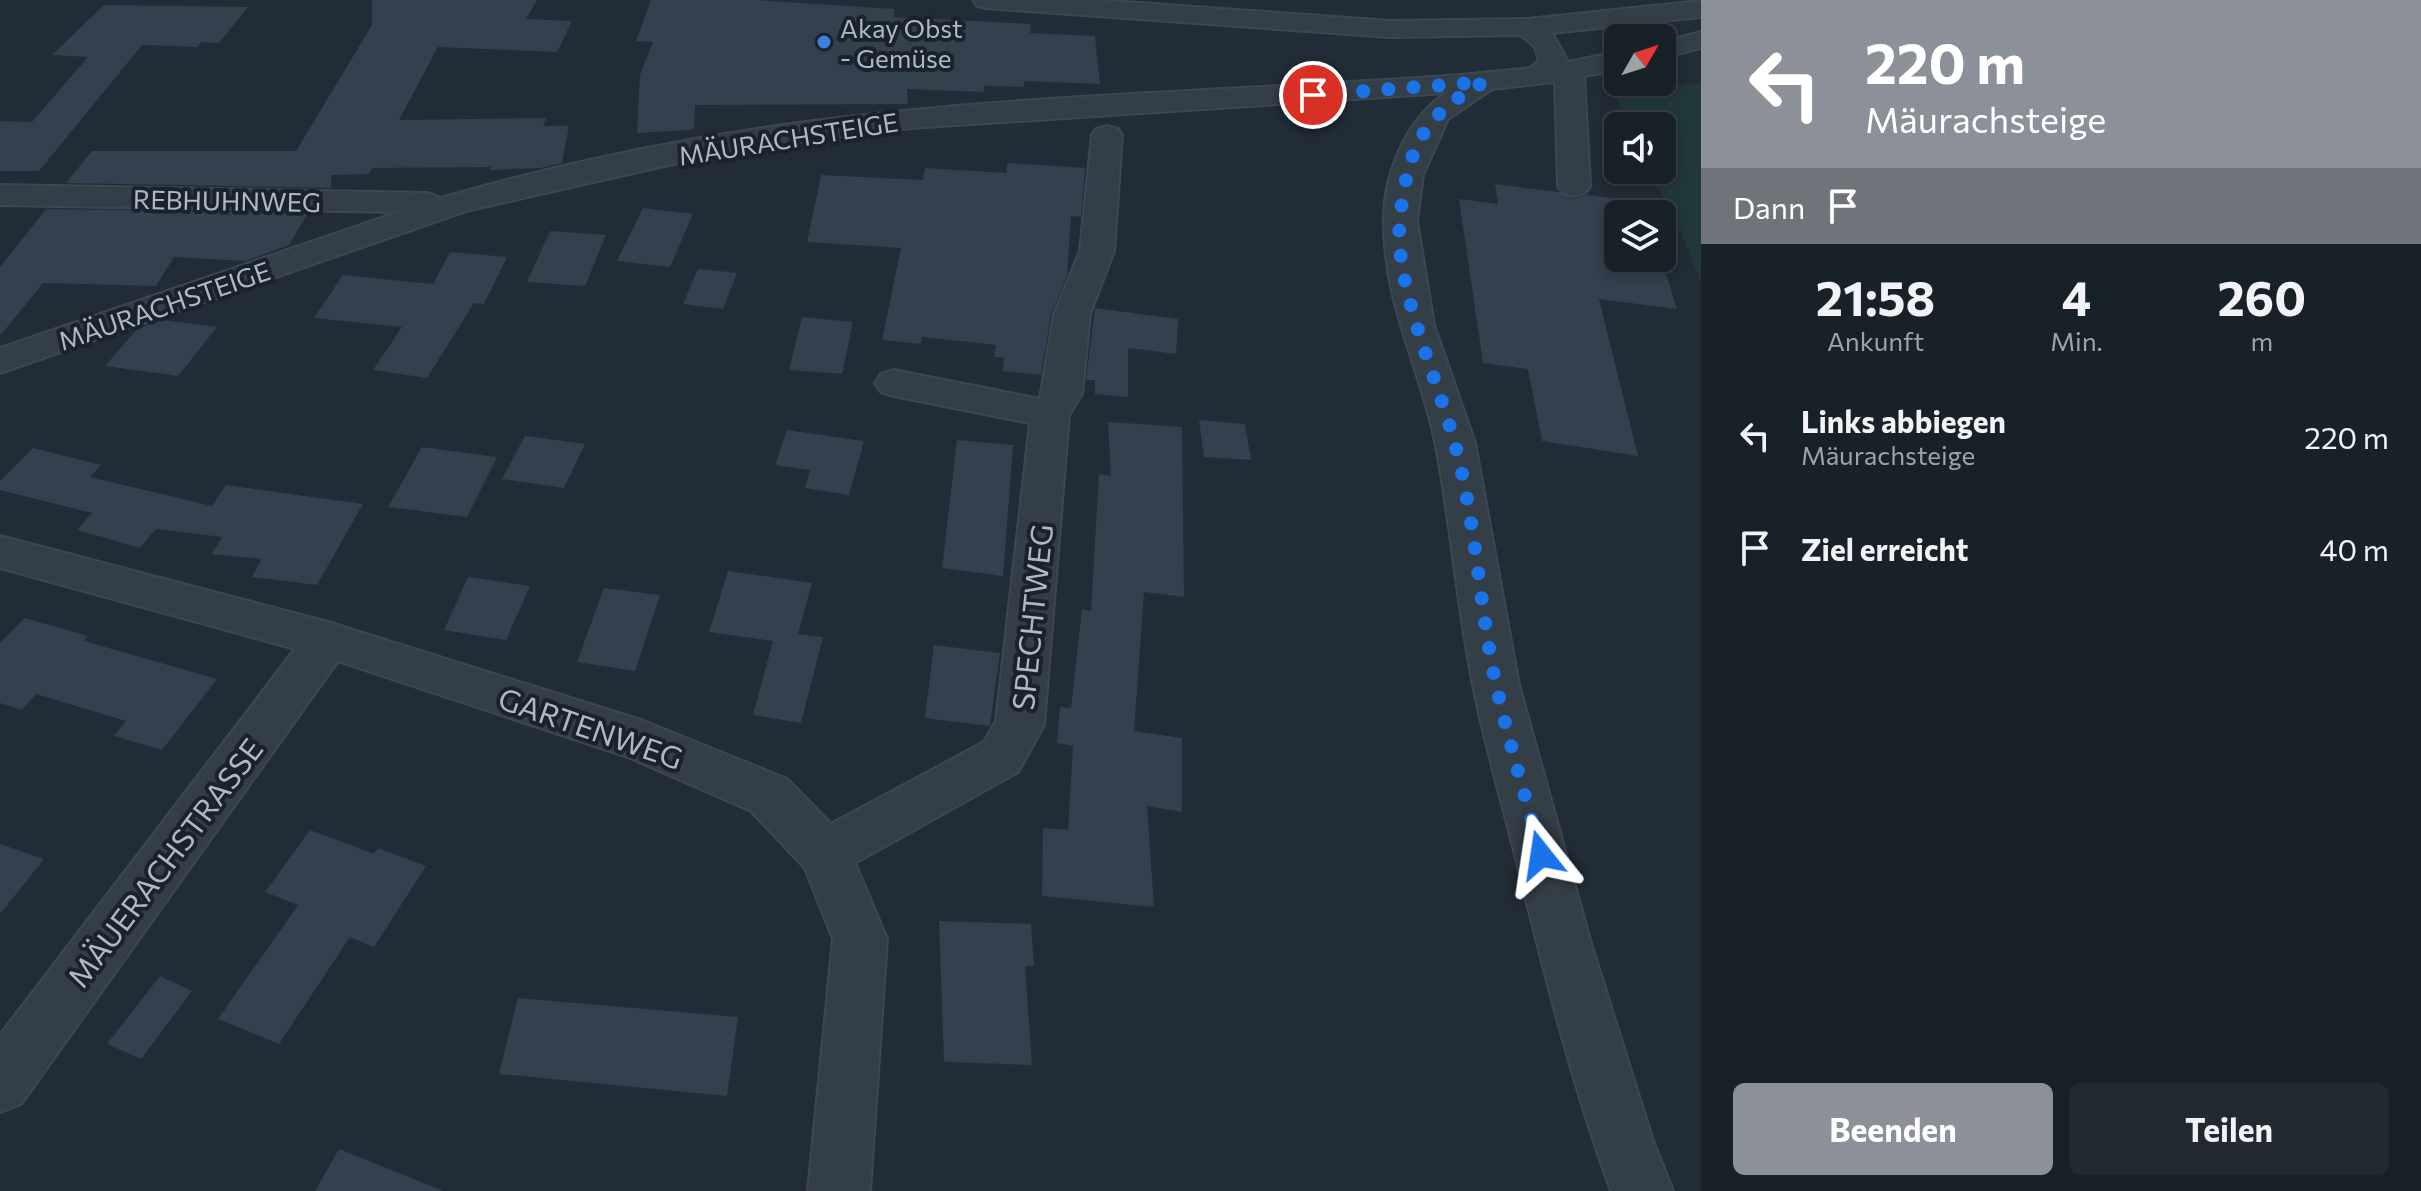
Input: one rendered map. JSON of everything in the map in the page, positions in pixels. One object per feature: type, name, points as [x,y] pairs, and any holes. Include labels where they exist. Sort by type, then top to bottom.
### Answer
[{"type":"street","points":[[986,0],[1390,29],[1527,27],[1701,9]]},
{"type":"street","points":[[1527,27],[1548,42],[1553,54],[1554,63],[1538,76]]},
{"type":"street","points":[[1676,46],[1701,40]]},
{"type":"street","name":"MÄURACHSTEIGE","points":[[0,361],[455,204],[530,185],[772,137],[854,125],[1022,111],[1484,82],[1604,64]]},
{"type":"street","points":[[1569,71],[1574,186]]},
{"type":"street","points":[[1484,82],[1436,113],[1422,136],[1407,175],[1400,221],[1404,262],[1416,325],[1455,443],[1500,700],[1563,940],[1623,1141],[1642,1191]]},
{"type":"street","name":"SPECHTWEG","points":[[825,853],[1001,757],[1020,725],[1050,415],[1063,394],[1072,314],[1097,251],[1107,135]]},
{"type":"street","name":"REBHUHNWEG","points":[[0,195],[455,204]]},
{"type":"street","points":[[894,383],[992,400],[1050,415]]},
{"type":"street","name":"GARTENWEG","points":[[0,552],[328,640],[641,741],[769,795],[825,853],[860,939],[839,1191]]},
{"type":"street","name":"MÄUERACHSTRASSE","points":[[0,1083],[328,640]]},
{"type":"green space","points":[[1701,82],[1701,283],[1676,220],[1676,200],[1665,200],[1654,184],[1676,184],[1676,112],[1622,112],[1617,96],[1676,96],[1676,86]]},
{"type":"building","points":[[372,0],[537,0],[526,19],[572,21],[557,52],[438,47],[399,120],[546,118],[543,126],[569,126],[562,163],[540,168],[489,170],[491,167],[372,168],[369,174],[331,175],[331,188],[66,183],[92,151],[296,151],[372,25]]},
{"type":"building","points":[[651,0],[756,0],[894,9],[894,17],[1031,24],[1030,33],[1095,36],[1100,84],[1024,81],[1024,87],[984,86],[984,92],[907,89],[908,104],[695,105],[694,128],[690,130],[637,133],[640,75],[653,42],[636,41]]},
{"type":"building","points":[[104,5],[248,7],[219,43],[201,42],[197,47],[142,45],[39,171],[0,171],[0,121],[32,122],[88,57],[52,55]]},
{"type":"building","points":[[1007,163],[1085,168],[1081,217],[1071,216],[1067,275],[1051,314],[1041,375],[1003,371],[1004,358],[994,357],[996,345],[922,337],[921,344],[882,340],[901,248],[807,242],[821,175],[923,180],[925,168],[1007,173]]},
{"type":"building","points":[[1495,184],[1559,192],[1573,199],[1587,195],[1628,200],[1604,200],[1604,272],[1665,272],[1677,309],[1599,299],[1638,456],[1542,441],[1528,369],[1483,363],[1459,199],[1498,204]]},
{"type":"building","points":[[643,208],[693,214],[670,267],[617,261]]},
{"type":"building","points":[[46,209],[308,213],[289,245],[246,261],[174,257],[156,286],[43,283],[0,336],[0,267]]},
{"type":"building","points":[[550,231],[606,235],[585,286],[527,282]]},
{"type":"building","points":[[450,252],[507,257],[484,304],[474,303],[427,378],[373,370],[402,327],[314,318],[343,275],[433,284]]},
{"type":"building","points":[[698,269],[737,273],[723,309],[683,304]]},
{"type":"building","points":[[1095,308],[1178,319],[1176,354],[1128,348],[1128,397],[1095,394],[1095,380],[1086,380]]},
{"type":"building","points":[[802,317],[853,322],[842,374],[789,370]]},
{"type":"building","points":[[162,320],[217,327],[178,376],[105,366],[138,328]]},
{"type":"building","points":[[1199,420],[1245,424],[1251,460],[1204,457]]},
{"type":"building","points":[[1108,422],[1182,427],[1184,597],[1144,592],[1134,731],[1182,738],[1182,812],[1147,806],[1154,907],[1042,896],[1043,828],[1068,830],[1073,746],[1057,743],[1060,707],[1071,708],[1082,609],[1091,611],[1099,474],[1111,476]]},
{"type":"building","points":[[787,430],[864,441],[849,495],[805,488],[810,470],[775,465]]},
{"type":"building","points":[[525,436],[585,444],[564,488],[502,479]]},
{"type":"building","points":[[957,440],[1013,445],[1003,576],[942,568]]},
{"type":"building","points":[[422,447],[497,457],[467,517],[388,507]]},
{"type":"building","points":[[33,448],[101,465],[90,477],[212,506],[226,485],[363,504],[317,585],[252,577],[262,559],[212,554],[222,537],[156,529],[140,548],[77,530],[92,513],[0,490],[0,481]]},
{"type":"building","points":[[728,571],[812,583],[798,634],[823,637],[801,723],[753,715],[773,641],[709,632]]},
{"type":"building","points":[[468,577],[530,586],[506,640],[444,630]]},
{"type":"building","points":[[604,588],[660,595],[635,671],[577,662]]},
{"type":"building","points":[[25,618],[88,636],[84,641],[217,679],[162,750],[114,736],[126,721],[36,694],[22,710],[0,703],[0,643]]},
{"type":"building","points":[[934,645],[1000,653],[990,726],[925,718]]},
{"type":"building","points":[[310,830],[374,854],[378,848],[426,866],[374,947],[350,937],[279,1044],[218,1019],[298,905],[265,892]]},
{"type":"building","points":[[0,844],[44,859],[0,914]]},
{"type":"building","points":[[939,921],[1031,924],[1034,966],[1025,966],[1032,1065],[944,1062]]},
{"type":"building","points":[[160,976],[192,991],[141,1059],[107,1044]]},
{"type":"building","points":[[518,998],[738,1017],[727,1096],[499,1074]]},
{"type":"building","points":[[339,1149],[441,1190],[441,1191],[315,1191]]},
{"type":"place","name":"Akay Obst - Gemüse","points":[[824,42]]},
{"type":"route","points":[[1313,95],[1484,82],[1436,113],[1422,136],[1407,175],[1400,221],[1416,325],[1455,443],[1496,685],[1541,855]]}]
